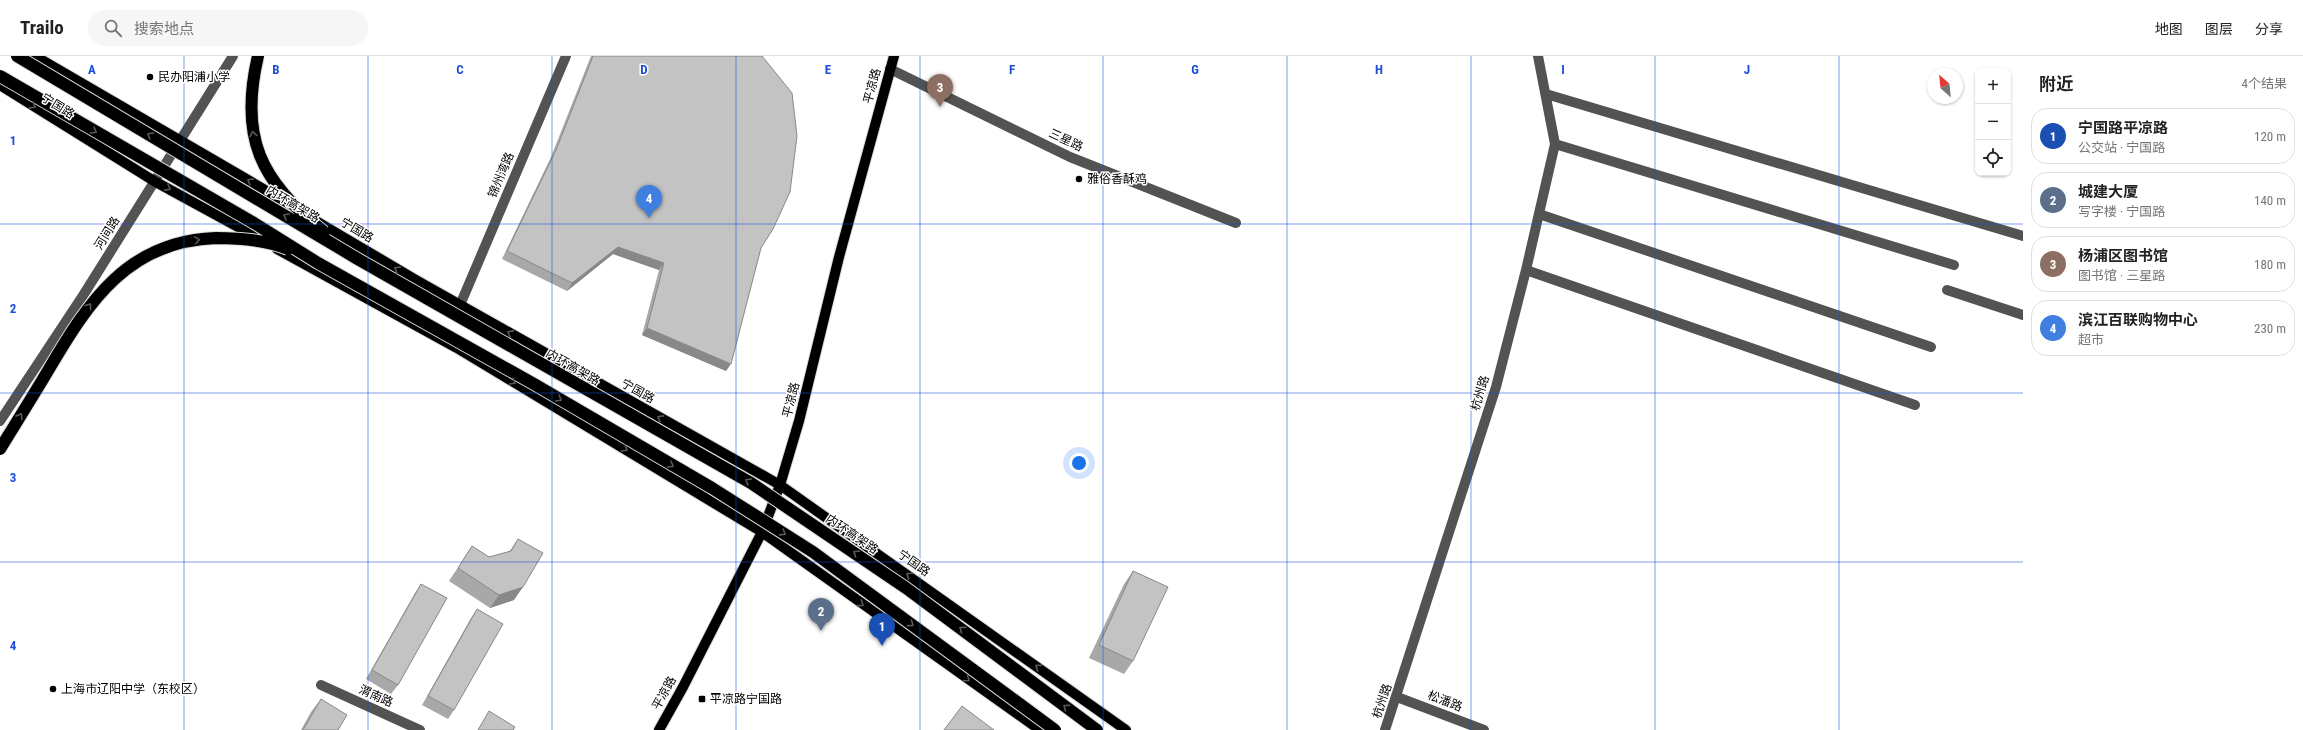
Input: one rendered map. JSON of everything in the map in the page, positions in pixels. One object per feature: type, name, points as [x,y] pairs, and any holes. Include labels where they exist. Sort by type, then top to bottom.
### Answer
[{"type":"highway","name":"内环高架路","points":[[17,56],[356,258],[751,483],[906,588],[1097,730]]},
{"type":"highway","points":[[258,56],[252,80],[252,129],[257,150],[264,167],[282,194],[314,224],[356,258]]},
{"type":"highway","points":[[0,76],[254,223],[318,263],[534,384],[712,488],[813,552],[1055,730]]},
{"type":"highway","points":[[0,449],[73,328],[91,303],[114,278],[140,260],[185,242],[227,238],[267,243],[285,248],[318,263]]},
{"type":"main road","name":"宁国路","points":[[35,56],[181,140],[460,305],[780,485],[1126,730]]},
{"type":"main road","name":"平凉路","points":[[659,730],[762,532],[780,485],[799,421],[839,257],[894,56]]},
{"type":"main road","name":"宁国路","points":[[0,85],[154,181],[456,348],[762,532],[1040,730]]},
{"type":"street","name":"河间路","points":[[0,421],[84,294],[233,56]]},
{"type":"street","name":"锦州湾路","points":[[460,305],[566,56]]},
{"type":"street","name":"杭州路","points":[[1385,730],[1397,697],[1496,387],[1526,270],[1555,144],[1538,56]]},
{"type":"street","name":"三星路","points":[[890,69],[1070,157],[1236,223]]},
{"type":"street","points":[[1546,94],[2023,236]]},
{"type":"street","points":[[1555,144],[1954,265]]},
{"type":"street","points":[[1539,214],[1931,347]]},
{"type":"street","points":[[1526,270],[1915,405]]},
{"type":"street","points":[[1947,290],[2023,315]]},
{"type":"street","name":"渭南路","points":[[321,685],[420,730]]},
{"type":"street","name":"松潘路","points":[[1397,697],[1484,730]]},
{"type":"building","points":[[593,56],[762,56],[792,93],[797,136],[790,192],[773,229],[761,248],[731,364],[647,328],[664,263],[618,247],[572,283],[507,251],[556,150]]},
{"type":"building","points":[[518,539],[543,553],[523,587],[499,595],[458,568],[472,546],[489,557],[511,551]]},
{"type":"building","points":[[1133,571],[1168,587],[1133,661],[1099,645]]},
{"type":"building","points":[[421,584],[447,598],[398,685],[372,670]]},
{"type":"building","points":[[477,609],[503,624],[454,710],[428,696]]},
{"type":"building","points":[[321,699],[347,715],[338,730],[303,730]]},
{"type":"building","points":[[962,706],[994,730],[944,730]]},
{"type":"building","points":[[489,711],[515,727],[513,730],[478,730]]},
{"type":"place","name":"民办阳浦小学","points":[[150,77]]},
{"type":"place","name":"杨浦区图书馆","points":[[940,107]]},
{"type":"place","name":"雅俗香酥鸡","points":[[1079,179]]},
{"type":"place","name":"滨江百联购物中心","points":[[649,218]]},
{"type":"place","name":"城建大厦","points":[[821,631]]},
{"type":"place","name":"宁国路平凉路","points":[[882,646]]},
{"type":"place","name":"上海市辽阳中学（东校区）","points":[[53,689]]},
{"type":"place","name":"平凉路宁国路","points":[[702,699]]}]
